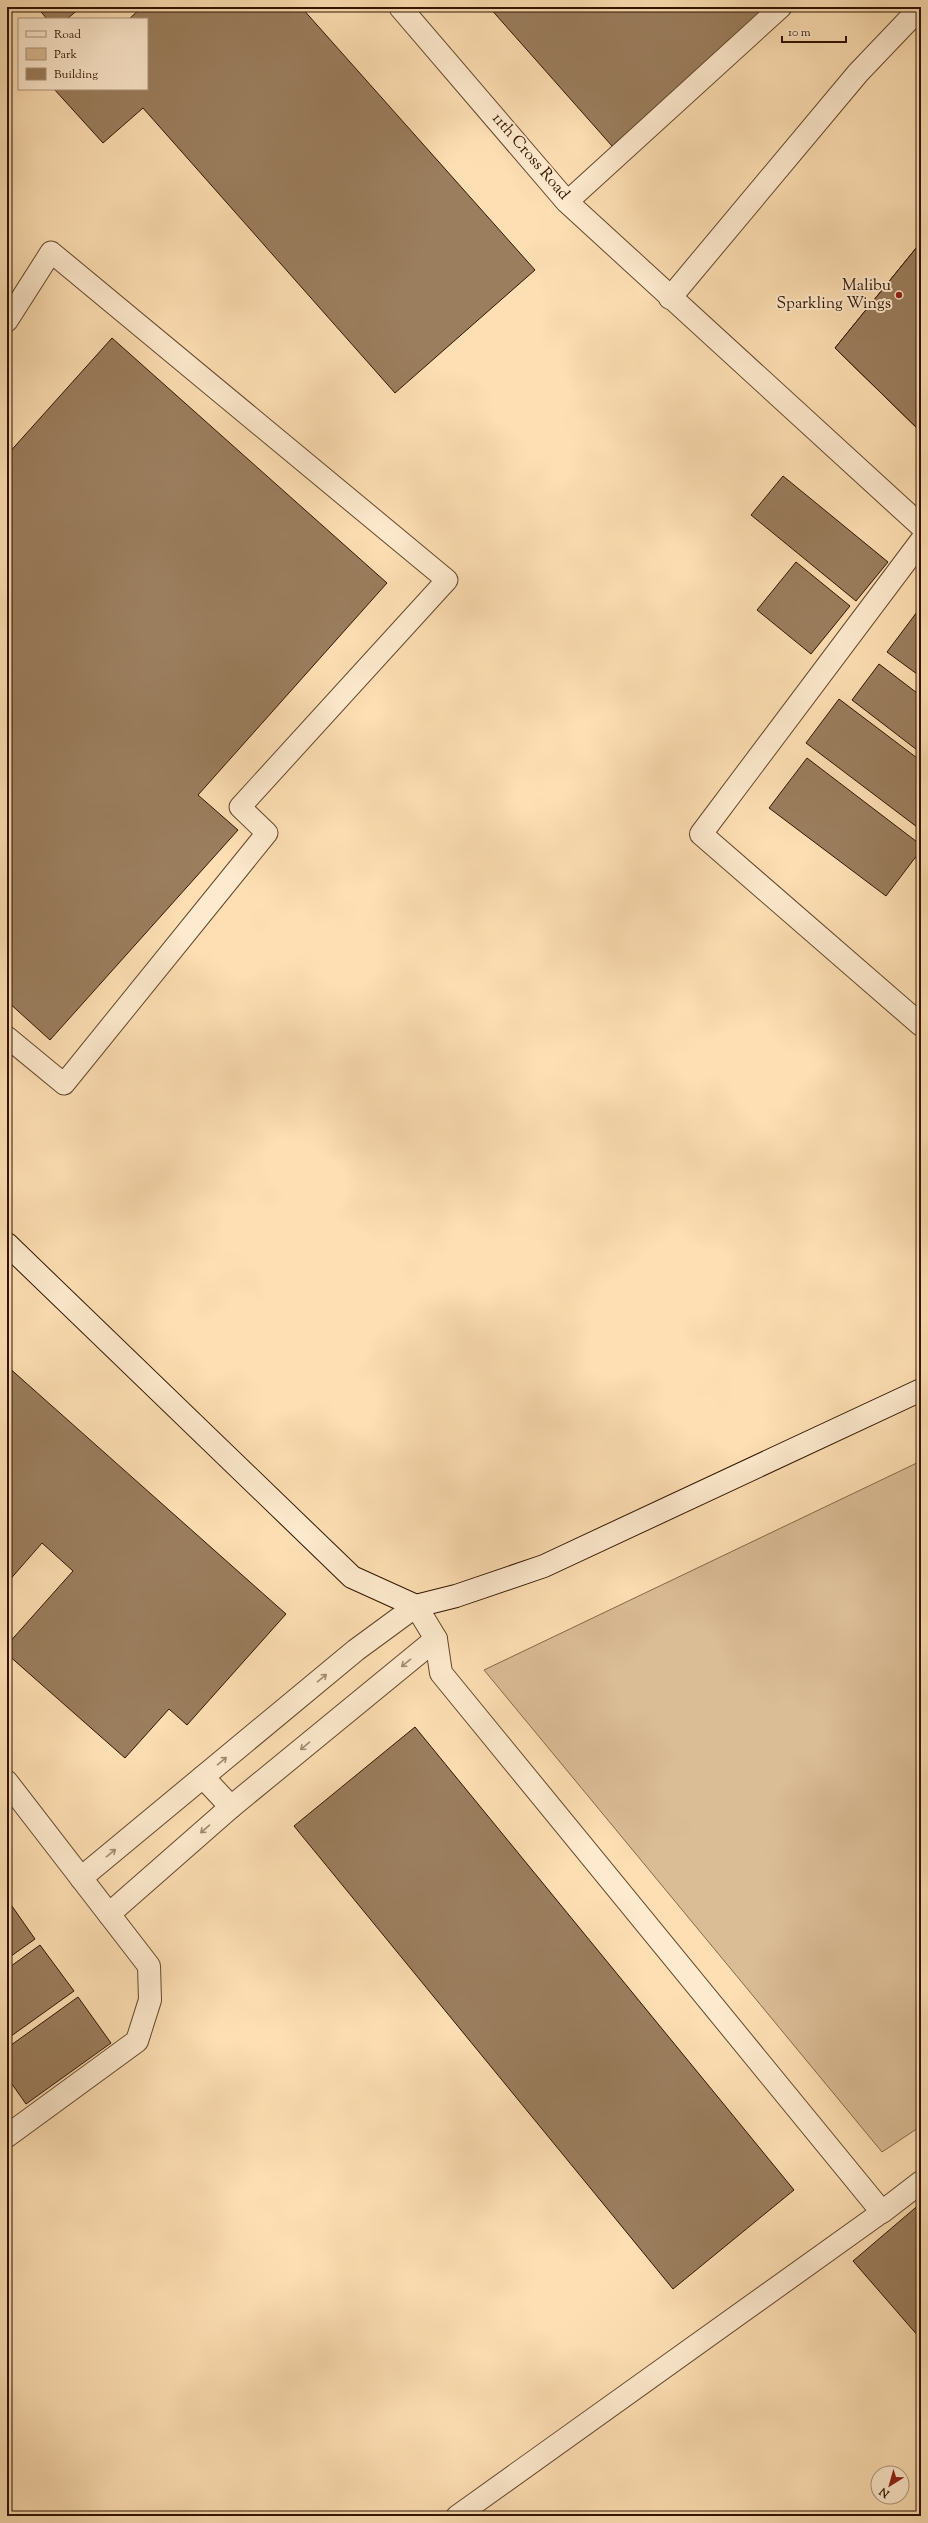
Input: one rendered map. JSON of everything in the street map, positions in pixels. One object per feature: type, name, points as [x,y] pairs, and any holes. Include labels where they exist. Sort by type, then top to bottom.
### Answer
[{"type":"street","name":"11th Cross Road","points":[[400,7],[568,202],[670,298],[921,526]]},
{"type":"street","points":[[670,298],[858,73],[921,7]]},
{"type":"street","points":[[921,541],[701,834],[921,1025]]},
{"type":"street","points":[[7,1244],[352,1577],[416,1606],[436,1639],[441,1673],[882,2212],[921,2182]]},
{"type":"street","points":[[81,1878],[356,1650],[416,1606],[456,1596],[544,1566],[921,1390]]},
{"type":"street","points":[[109,1914],[230,1807],[436,1639]]},
{"type":"street","points":[[203,1777],[230,1807]]},
{"type":"street","points":[[7,1782],[150,1966],[150,2000],[137,2041],[7,2136]]},
{"type":"lane","points":[[568,202],[781,7]]},
{"type":"lane","points":[[7,321],[51,252],[447,580],[240,807],[267,833],[64,1084],[7,1037]]},
{"type":"lane","points":[[457,2516],[882,2212]]},
{"type":"green space","points":[[921,1461],[921,2126],[882,2152],[484,1670]]},
{"type":"building","points":[[37,7],[81,7],[68,18],[46,18]]},
{"type":"building","points":[[142,7],[301,7],[535,270],[395,393],[143,108],[103,143],[55,90],[148,90],[148,18],[130,18]]},
{"type":"building","points":[[489,7],[770,7],[612,146]]},
{"type":"building","name":"Malibu Sparkling Wings","points":[[921,242],[921,432],[835,348]]},
{"type":"building","name":"Malibu Sparkling Wings","points":[[921,242],[921,432],[835,348]]},
{"type":"building","points":[[112,338],[387,583],[198,795],[238,830],[50,1040],[7,1001],[7,455]]},
{"type":"building","points":[[783,476],[888,562],[856,601],[751,515]]},
{"type":"building","points":[[796,562],[850,606],[811,654],[757,610]]},
{"type":"building","points":[[920,608],[921,609],[921,677],[887,652]]},
{"type":"building","points":[[879,664],[921,696],[921,753],[852,700]]},
{"type":"building","points":[[839,699],[921,761],[921,830],[806,743]]},
{"type":"building","points":[[807,758],[921,845],[921,850],[886,896],[769,808]]},
{"type":"building","points":[[7,1366],[286,1614],[187,1725],[169,1709],[125,1758],[7,1654],[7,1645],[73,1571],[42,1543],[7,1583]]},
{"type":"building","points":[[415,1727],[794,2190],[673,2289],[294,1826]]},
{"type":"building","points":[[7,1899],[35,1939],[7,1959]]},
{"type":"building","points":[[40,1945],[74,1991],[7,2039],[7,1969]]},
{"type":"building","points":[[78,1997],[111,2043],[26,2104],[7,2077],[7,2048]]},
{"type":"building","points":[[921,2203],[921,2336],[919,2337],[853,2261]]},
{"type":"place","name":"Malibu Sparkling Wings","points":[[899,295]]}]
